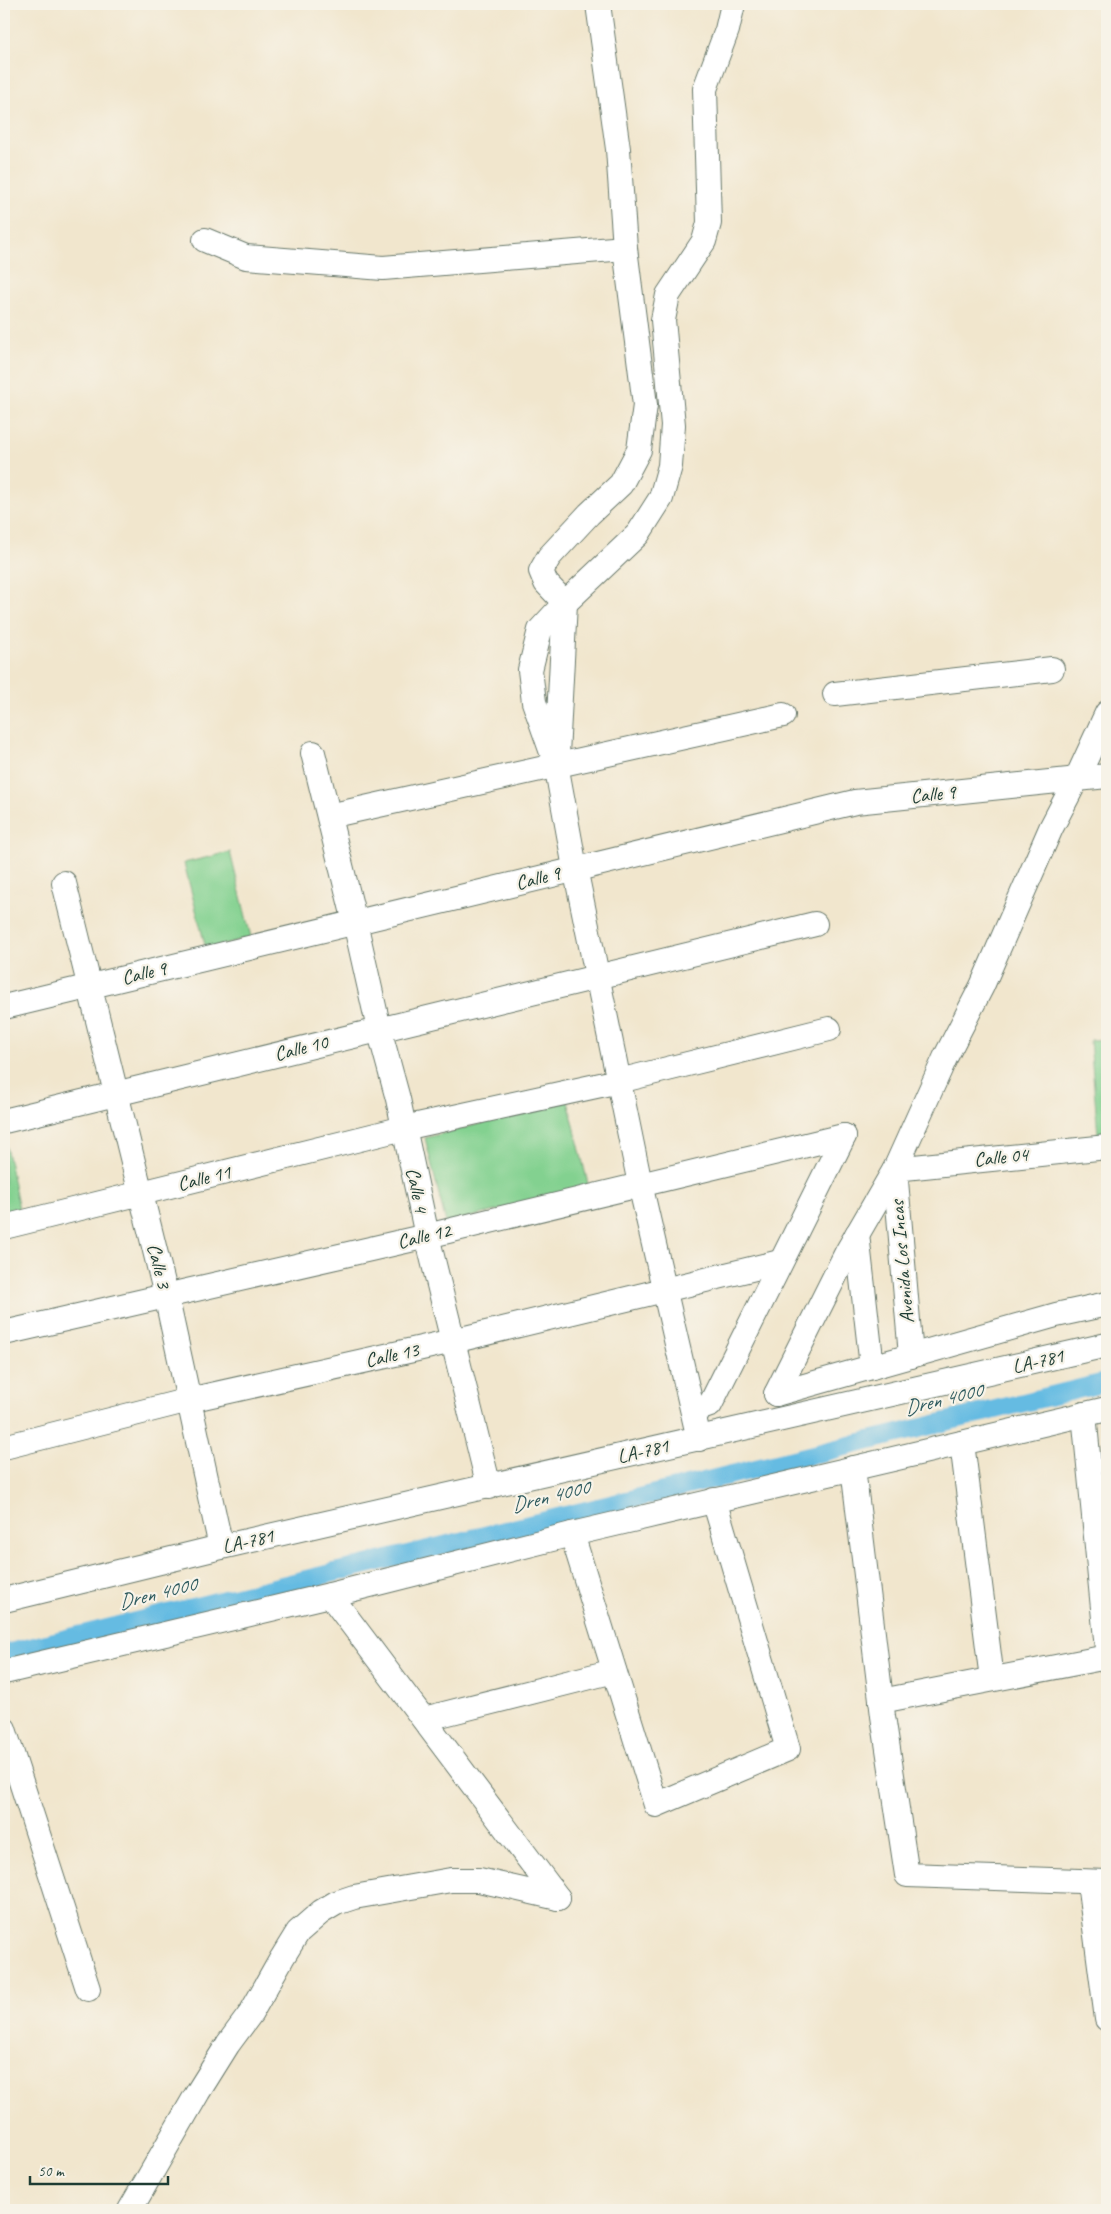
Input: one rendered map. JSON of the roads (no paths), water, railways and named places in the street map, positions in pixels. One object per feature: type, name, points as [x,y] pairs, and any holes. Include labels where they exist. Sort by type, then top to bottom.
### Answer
[{"type":"street","points":[[565,602],[546,583],[541,571],[549,557],[620,484],[639,450],[645,406],[625,248],[618,149],[598,4]]},
{"type":"street","points":[[699,1439],[640,1184],[575,868],[556,764],[565,602],[638,534],[661,498],[670,466],[673,425],[664,320],[668,295],[704,241],[709,223],[705,89],[727,30],[733,4]]},
{"type":"street","points":[[205,240],[246,258],[383,268],[625,248]]},
{"type":"street","points":[[835,694],[1052,669]]},
{"type":"street","points":[[1107,713],[1051,828],[982,986],[945,1058],[895,1169],[857,1234],[776,1394],[1056,1315],[1107,1304]]},
{"type":"street","points":[[329,816],[783,715]]},
{"type":"street","name":"Calle 4","points":[[313,753],[404,1128],[427,1236],[489,1486]]},
{"type":"street","name":"Calle 9","points":[[4,1007],[855,802],[1107,776]]},
{"type":"street","name":"Calle 3","points":[[64,882],[142,1193],[221,1547]]},
{"type":"street","name":"Calle 10","points":[[4,1121],[815,924]]},
{"type":"street","name":"Calle 11","points":[[4,1227],[404,1128],[619,1081],[829,1029]]},
{"type":"street","name":"Calle 12","points":[[4,1333],[427,1236],[844,1136],[780,1262]]},
{"type":"street","name":"Calle 04","points":[[895,1169],[1107,1147]]},
{"type":"street","name":"Avenida Los Incas","points":[[895,1169],[910,1356]]},
{"type":"street","name":"Avenida Los Incas","points":[[857,1234],[872,1366]]},
{"type":"street","points":[[693,1411],[710,1405],[780,1262]]},
{"type":"street","name":"Calle 13","points":[[4,1447],[189,1400],[453,1341],[780,1262]]},
{"type":"street","name":"LA-781","points":[[4,1600],[221,1547],[1107,1345]]},
{"type":"street","points":[[4,1672],[330,1596],[714,1500],[1107,1409]]},
{"type":"street","points":[[1084,1414],[1107,1650]]},
{"type":"street","points":[[962,1442],[992,1679]]},
{"type":"street","points":[[853,1468],[881,1701],[907,1875],[1098,1882],[1107,2019]]},
{"type":"street","points":[[572,1534],[656,1805],[788,1749],[714,1500]]},
{"type":"street","points":[[130,2210],[198,2092],[228,2044],[251,2013],[298,1932],[320,1912],[336,1903],[376,1892],[450,1880],[479,1880],[558,1898],[330,1596]]},
{"type":"street","points":[[881,1701],[1107,1657]]},
{"type":"street","points":[[424,1719],[614,1670]]},
{"type":"street","points":[[4,1728],[88,1989]]},
{"type":"waterway","name":"Dren 4000","points":[[4,1654],[1107,1382]]}]
